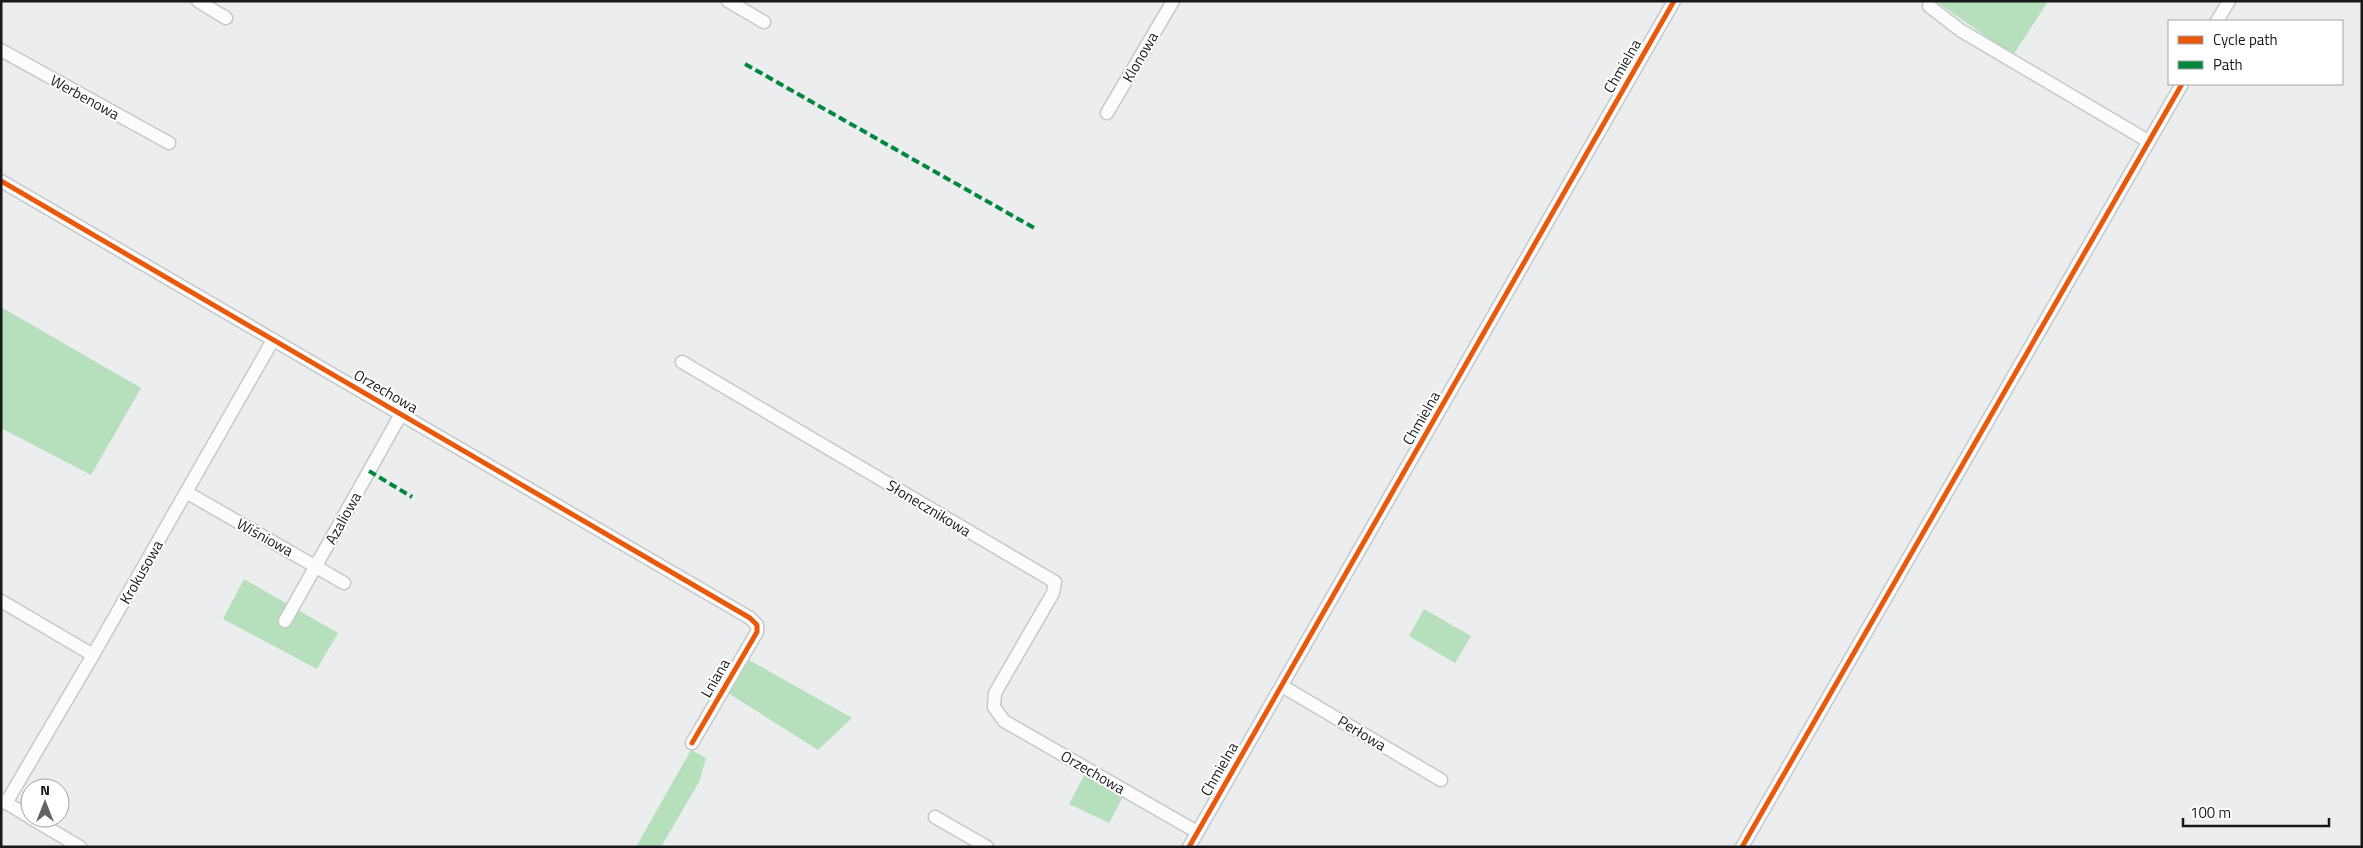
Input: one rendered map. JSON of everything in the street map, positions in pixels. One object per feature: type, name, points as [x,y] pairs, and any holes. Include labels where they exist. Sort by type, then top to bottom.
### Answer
[{"type":"street","points":[[198,1],[226,18]]},
{"type":"street","points":[[728,1],[764,22]]},
{"type":"street","name":"Klonowa","points":[[1107,113],[1172,1]]},
{"type":"street","name":"Chmielna","points":[[1189,847],[1674,1]]},
{"type":"street","points":[[2218,20],[2229,1]]},
{"type":"street","points":[[1929,6],[1960,30],[2148,141]]},
{"type":"street","name":"Werbenowa","points":[[1,50],[169,144]]},
{"type":"street","points":[[1742,847],[2181,85]]},
{"type":"street","name":"Orzechowa","points":[[1,181],[742,613],[757,625]]},
{"type":"street","name":"Krokusowa","points":[[4,802],[94,655],[273,340]]},
{"type":"street","name":"Słonecznikowa","points":[[682,362],[1055,582],[1053,593],[995,693],[994,707]]},
{"type":"street","name":"Azaliowa","points":[[285,621],[401,414]]},
{"type":"street","name":"Wiśniowa","points":[[186,492],[344,583]]},
{"type":"street","points":[[1,600],[94,655]]},
{"type":"street","name":"Lniana","points":[[692,743],[757,632],[757,625]]},
{"type":"street","name":"Perłowa","points":[[1282,686],[1441,780]]},
{"type":"street","name":"Orzechowa","points":[[994,707],[1004,721],[1197,832]]},
{"type":"street","points":[[4,802],[20,811]]},
{"type":"street","points":[[935,817],[987,847]]},
{"type":"street","points":[[48,828],[80,847]]},
{"type":"green space","points":[[1935,1],[2043,1],[2047,3],[2013,55]]},
{"type":"green space","points":[[1,307],[141,388],[91,475],[1,428]]},
{"type":"green space","points":[[244,579],[338,633],[317,669],[223,619]]},
{"type":"green space","points":[[1424,609],[1471,636],[1455,663],[1409,636]]},
{"type":"green space","points":[[749,660],[852,718],[818,750],[728,693]]},
{"type":"green space","points":[[691,750],[706,758],[699,782],[661,847],[636,847]]},
{"type":"green space","points":[[1085,774],[1124,795],[1109,823],[1069,804]]},
{"type":"marked path","points":[[745,64],[1036,229]]},
{"type":"marked path","points":[[369,471],[412,497]]},
{"type":"cycle path","points":[[1189,847],[1674,1]]},
{"type":"cycle path","points":[[1742,847],[2181,85]]},
{"type":"cycle path","points":[[1,181],[750,618],[757,625],[757,632],[692,743]]}]
